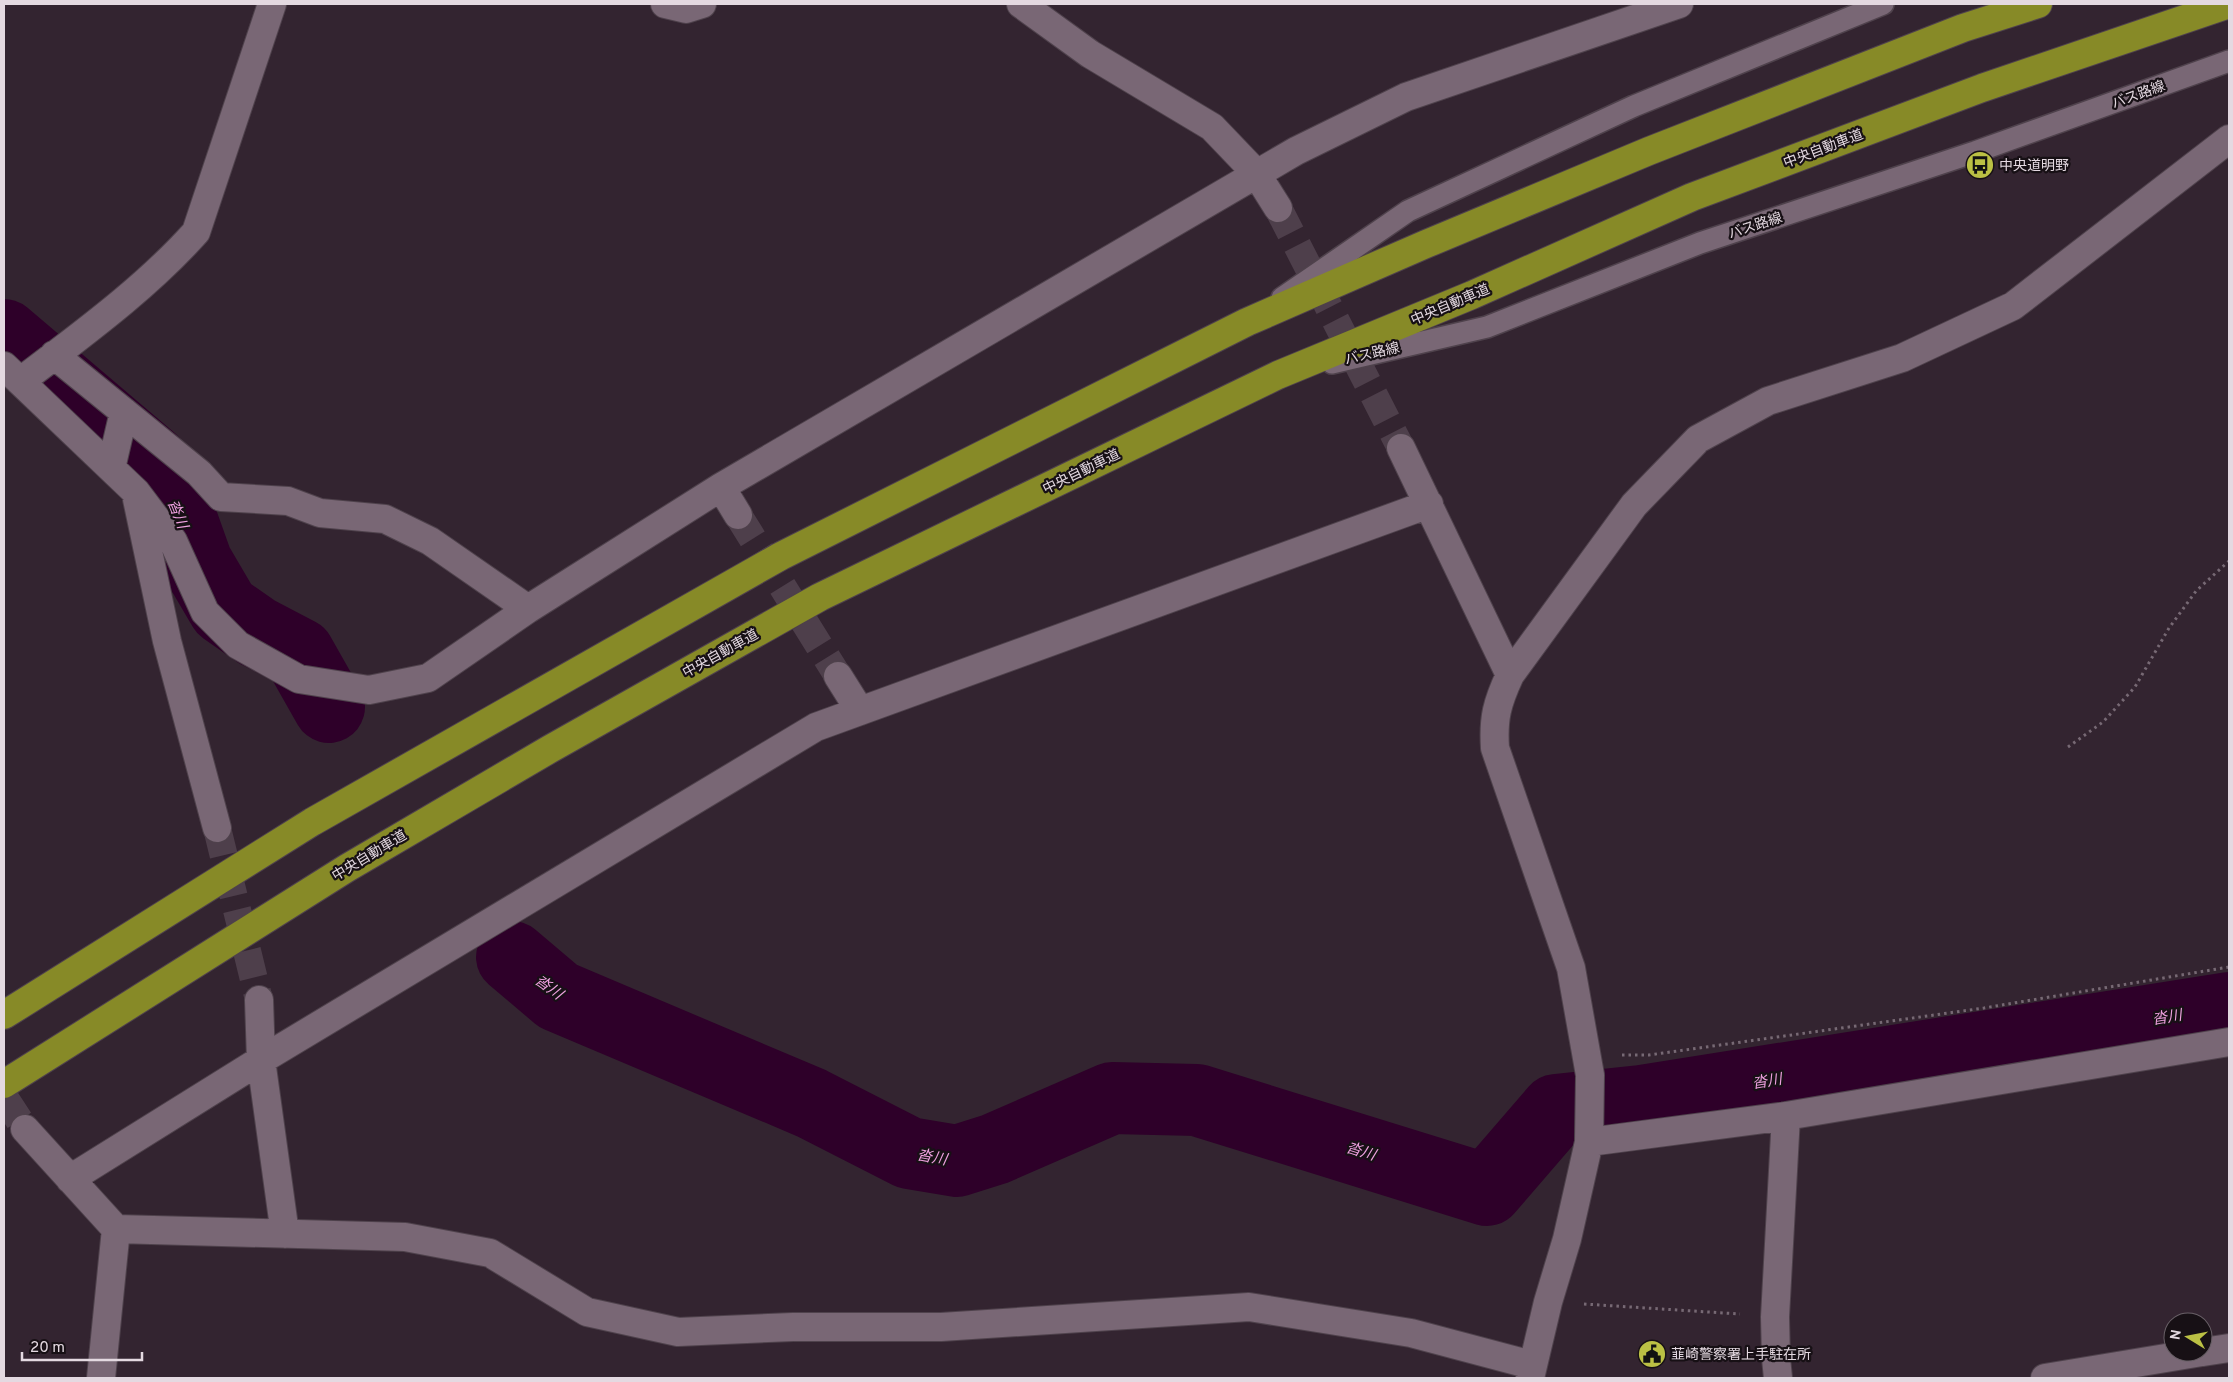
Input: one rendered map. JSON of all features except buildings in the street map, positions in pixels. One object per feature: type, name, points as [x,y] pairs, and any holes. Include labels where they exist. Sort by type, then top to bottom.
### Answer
[{"type":"highway","points":[[4,1015],[312,822],[781,556],[1247,322],[1426,244],[1649,151],[1963,28],[2038,4]]},
{"type":"highway","name":"中央自動車道","points":[[4,1084],[347,868],[550,749],[820,597],[1278,375],[1472,295],[1692,198],[1982,88],[2229,4]]},
{"type":"street","points":[[272,4],[196,232],[179,251],[99,320],[54,355],[12,374],[136,492],[174,541],[205,612],[238,645],[299,679],[370,690],[428,678],[528,609],[721,487],[1256,173],[1406,97],[1679,4]]},
{"type":"street","points":[[665,4],[686,9],[702,4]]},
{"type":"street","points":[[1021,4],[1090,54],[1212,127],[1256,173],[1278,208]]},
{"type":"street","points":[[25,1129],[116,1229],[405,1237],[490,1253],[586,1312],[678,1332],[793,1327],[941,1326],[1249,1307],[1411,1333],[1531,1372],[1548,1302],[1567,1239],[1588,1135],[1589,1064],[1571,968],[1495,748],[1493,725],[1497,703],[1510,675],[1634,506],[1698,439],[1768,402],[1902,358],[2013,306],[2229,140]]},
{"type":"street","points":[[54,355],[199,473],[221,497],[288,501],[320,513],[385,519],[430,541],[528,609]]},
{"type":"street","points":[[111,468],[124,412]]},
{"type":"street","points":[[1401,448],[1510,675]]},
{"type":"street","points":[[721,487],[738,515]]},
{"type":"street","points":[[136,492],[167,641],[217,828]]},
{"type":"street","points":[[70,1179],[261,1060],[816,727],[1429,504]]},
{"type":"street","points":[[838,676],[860,711]]},
{"type":"street","points":[[259,1000],[261,1060],[285,1234]]},
{"type":"street","points":[[1588,1135],[1786,1116],[2229,1042]]},
{"type":"street","points":[[1778,1378],[1775,1317],[1786,1116]]},
{"type":"street","points":[[101,1378],[116,1229]]},
{"type":"street","points":[[2213,1350],[2229,1348]]},
{"type":"street","points":[[2045,1378],[2163,1359]]},
{"type":"lane","points":[[1247,322],[1408,211],[1634,106],[1884,4]]},
{"type":"lane","name":"バス路線","points":[[1278,375],[1487,326],[1700,243],[1975,152],[2229,61]]},
{"type":"path","points":[[2068,747],[2103,722],[2134,687],[2169,628],[2196,591],[2229,561]]},
{"type":"path","points":[[1589,1064],[1974,1009],[2229,967]]},
{"type":"path","points":[[1548,1302],[1775,1317]]},
{"type":"waterway","name":"沓川","points":[[4,335],[152,461],[177,507],[197,563],[224,609],[257,632],[299,654],[329,707]]},
{"type":"waterway","name":"沓川","points":[[512,957],[558,996],[811,1103],[909,1153],[957,1161],[995,1149],[1112,1098],[1197,1100],[1487,1190],[1556,1110],[1641,1101],[2229,1008]]},
{"type":"tunnel","points":[[1278,208],[1401,448]]},
{"type":"tunnel","points":[[738,515],[838,676]]},
{"type":"tunnel","points":[[217,828],[259,1000]]},
{"type":"tunnel","points":[[4,1097],[25,1129]]},
{"type":"place","name":"中央道明野","points":[[1980,165]]},
{"type":"place","name":"韮崎警察署上手駐在所","points":[[1652,1354]]}]
